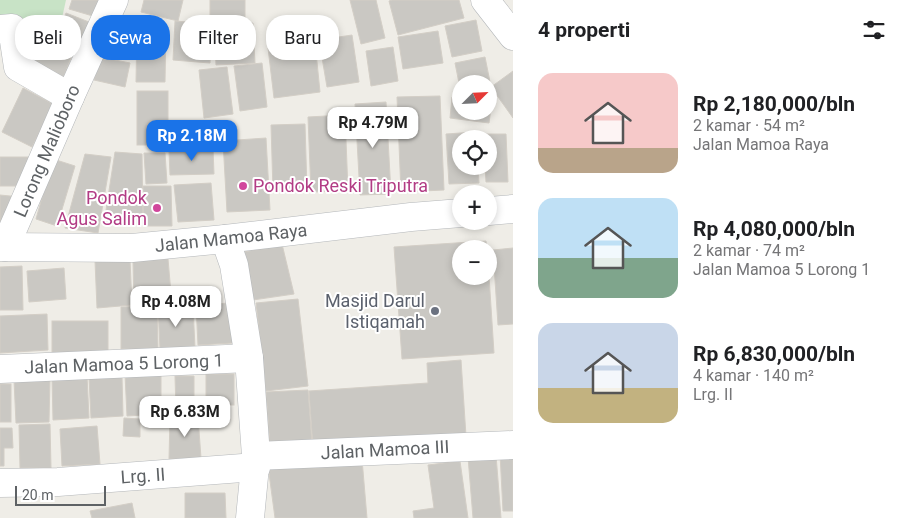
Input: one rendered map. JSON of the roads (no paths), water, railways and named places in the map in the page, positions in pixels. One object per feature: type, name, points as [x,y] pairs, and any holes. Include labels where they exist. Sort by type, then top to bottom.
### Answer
[{"type":"street","name":"Lorong Malioboro","points":[[3,247],[114,0]]},
{"type":"street","points":[[485,0],[513,36]]},
{"type":"street","points":[[0,28],[12,28],[18,67],[70,97]]},
{"type":"street","points":[[497,210],[513,209]]},
{"type":"street","name":"Jalan Mamoa Raya","points":[[3,247],[132,248],[452,214]]},
{"type":"street","points":[[225,239],[234,265],[249,358],[256,462],[250,518]]},
{"type":"street","name":"Jalan Mamoa 5 Lorong 1","points":[[0,369],[249,358]]},
{"type":"street","name":"Jalan Mamoa III","points":[[256,462],[513,445]]},
{"type":"street","name":"Lrg. II","points":[[0,483],[58,482],[256,462]]},
{"type":"place","name":"Pondok Reski Triputra","points":[[243,186]]},
{"type":"place","name":"Pondok Agus Salim","points":[[157,208]]},
{"type":"place","name":"Masjid Darul Istiqamah","points":[[435,311]]}]
